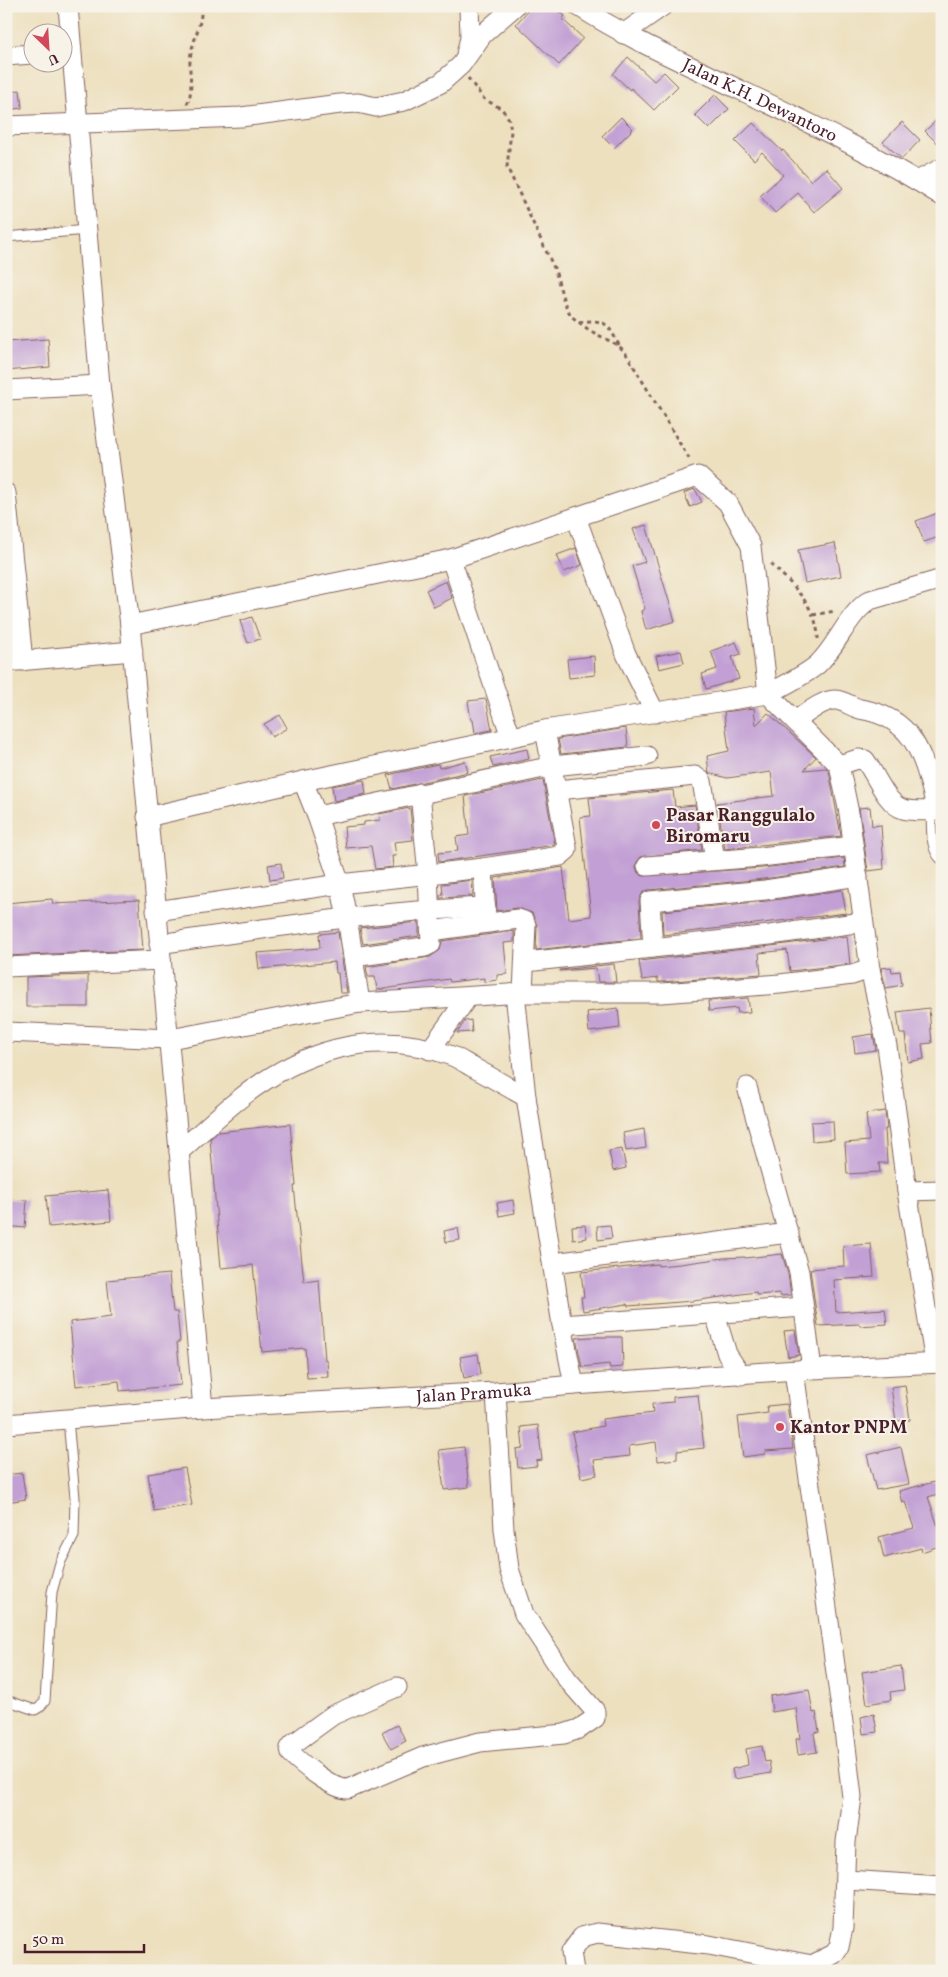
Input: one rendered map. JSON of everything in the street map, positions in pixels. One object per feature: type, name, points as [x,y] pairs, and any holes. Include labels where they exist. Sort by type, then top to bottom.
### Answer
[{"type":"street","points":[[68,6],[68,22]]},
{"type":"street","points":[[463,60],[470,38],[469,6]]},
{"type":"street","points":[[6,126],[241,117],[340,104],[358,103],[376,107],[404,101],[441,83],[463,60],[483,34],[515,6]]},
{"type":"street","name":"Jalan K.H. Dewantoro","points":[[578,6],[623,34],[801,119],[942,196]]},
{"type":"street","points":[[623,34],[663,6]]},
{"type":"street","points":[[6,56],[22,55]]},
{"type":"street","points":[[70,72],[79,124],[100,384],[133,651],[203,1408]]},
{"type":"street","points":[[917,181],[942,168]]},
{"type":"street","points":[[6,390],[100,384]]},
{"type":"street","points":[[130,625],[451,559],[698,476],[728,503],[751,546],[768,694],[840,765],[858,876],[870,969],[887,1046],[906,1191],[938,1363]]},
{"type":"street","points":[[6,493],[15,661],[133,651]]},
{"type":"street","points":[[576,517],[626,654],[655,713]]},
{"type":"street","points":[[451,559],[511,737]]},
{"type":"street","points":[[147,817],[303,781],[545,730],[768,694],[818,664],[834,645],[860,606],[870,600],[942,580]]},
{"type":"street","points":[[794,721],[826,702],[836,699],[853,707],[877,712],[894,720],[907,732],[924,762],[937,811],[901,809],[887,796],[865,760],[858,758],[840,765]]},
{"type":"street","points":[[156,911],[340,884],[483,868],[555,857],[566,852],[567,846],[545,730]]},
{"type":"street","points":[[317,816],[553,766],[647,756]]},
{"type":"street","points":[[557,790],[695,776],[702,781],[715,860]]},
{"type":"street","points":[[303,781],[340,884],[360,1003]]},
{"type":"street","points":[[353,956],[428,946],[432,942],[420,793]]},
{"type":"street","points":[[647,866],[853,846]]},
{"type":"street","points":[[483,868],[486,916]]},
{"type":"street","points":[[653,948],[650,901],[765,890],[858,876]]},
{"type":"street","points":[[266,895],[270,928]]},
{"type":"street","points":[[6,967],[160,952],[270,928],[347,917],[428,909],[524,921],[526,925],[526,962],[519,993],[526,1097],[554,1263],[562,1325],[574,1385]]},
{"type":"street","points":[[431,931],[486,916]]},
{"type":"street","points":[[526,962],[770,935],[863,922]]},
{"type":"street","points":[[6,1032],[170,1039],[360,1003],[519,993],[662,993],[780,984],[852,975],[870,969]]},
{"type":"street","points":[[430,1050],[468,997]]},
{"type":"street","points":[[179,1152],[234,1103],[272,1076],[308,1057],[338,1047],[361,1043],[388,1042],[430,1050],[453,1057],[526,1097]]},
{"type":"street","points":[[747,1087],[799,1272],[803,1307],[803,1370],[852,1797],[846,1842],[844,1928],[840,1947],[834,1954],[812,1965]]},
{"type":"street","points":[[906,1191],[942,1190]]},
{"type":"street","points":[[554,1263],[789,1233]]},
{"type":"street","points":[[562,1325],[803,1307]]},
{"type":"street","points":[[715,1314],[727,1354],[741,1375]]},
{"type":"street","name":"Jalan Pramuka","points":[[6,1424],[203,1408],[496,1392],[574,1385],[938,1363]]},
{"type":"street","points":[[397,1686],[334,1715],[293,1744],[290,1748],[291,1754],[328,1782],[343,1790],[423,1757],[480,1742],[564,1734],[579,1729],[595,1718],[595,1711],[567,1679],[524,1614],[509,1570],[504,1528],[496,1392]]},
{"type":"street","points":[[846,1880],[942,1886]]},
{"type":"street","points":[[574,1971],[571,1952],[582,1937],[597,1933],[709,1946],[812,1965],[834,1971]]},
{"type":"lane","points":[[6,237],[88,230]]},
{"type":"lane","points":[[937,811],[934,849],[942,860]]},
{"type":"lane","points":[[6,1700],[35,1710],[44,1701],[52,1592],[60,1563],[74,1536],[76,1498],[68,1419]]},
{"type":"path","points":[[179,120],[192,94],[190,60],[202,16],[201,6]]},
{"type":"path","points":[[463,60],[470,80],[484,99],[502,109],[509,120],[511,131],[507,167],[555,270],[564,302],[571,316],[589,330],[619,346]]},
{"type":"path","points":[[579,322],[598,320],[606,323],[658,404],[698,476]]},
{"type":"path","points":[[751,546],[793,584],[814,615],[818,628],[818,664]]},
{"type":"building","points":[[532,6],[553,6],[565,16],[562,19],[583,38],[559,65],[516,24]]},
{"type":"building","points":[[628,57],[654,81],[664,72],[678,86],[654,110],[613,74]]},
{"type":"building","points":[[20,90],[22,108],[7,110],[6,92]]},
{"type":"building","points":[[715,95],[729,109],[709,129],[695,115]]},
{"type":"building","points":[[942,115],[942,148],[925,131]]},
{"type":"building","points":[[621,117],[633,129],[614,148],[602,136]]},
{"type":"building","points":[[902,122],[920,140],[902,159],[883,142]]},
{"type":"building","points":[[753,123],[783,150],[811,181],[826,168],[843,188],[814,212],[798,193],[775,213],[760,196],[783,175],[762,152],[754,160],[735,141]]},
{"type":"building","points":[[48,339],[50,367],[6,371],[6,342]]},
{"type":"building","points":[[695,489],[702,502],[690,507],[684,493]]},
{"type":"building","points":[[938,513],[942,522],[942,536],[924,542],[916,521]]},
{"type":"building","points":[[646,525],[675,621],[646,630],[641,611],[645,609],[632,566],[645,562],[633,529]]},
{"type":"building","points":[[835,543],[841,576],[805,583],[798,550]]},
{"type":"building","points":[[576,548],[582,565],[564,572],[557,555]]},
{"type":"building","points":[[446,581],[452,598],[434,607],[426,590]]},
{"type":"building","points":[[252,617],[260,639],[248,643],[240,621]]},
{"type":"building","points":[[736,642],[741,654],[732,657],[739,679],[706,689],[702,674],[717,669],[711,651]]},
{"type":"building","points":[[681,651],[684,663],[659,669],[656,656]]},
{"type":"building","points":[[594,656],[595,675],[569,678],[567,659]]},
{"type":"building","points":[[486,699],[492,730],[475,733],[468,701]]},
{"type":"building","points":[[754,708],[756,725],[768,713],[816,757],[804,770],[826,768],[829,771],[841,836],[725,849],[717,803],[774,796],[771,772],[727,778],[709,773],[707,756],[729,751],[724,712]]},
{"type":"building","points":[[280,715],[287,728],[272,737],[264,724]]},
{"type":"building","points":[[626,728],[628,747],[561,754],[558,739]]},
{"type":"building","points":[[527,749],[529,759],[493,767],[490,757]]},
{"type":"building","points":[[465,761],[468,772],[392,789],[388,775],[438,764],[439,768]]},
{"type":"building","points":[[364,780],[366,794],[334,801],[332,786]]},
{"type":"building","points":[[543,780],[555,845],[439,862],[438,853],[458,851],[456,837],[469,835],[465,796]]},
{"type":"building","points":[[673,790],[675,807],[695,805],[702,850],[641,857],[636,867],[638,873],[643,876],[762,868],[844,858],[845,867],[764,879],[648,890],[643,892],[639,901],[641,938],[536,950],[537,925],[532,913],[517,908],[497,911],[495,878],[563,867],[569,919],[591,916],[580,817],[591,816],[589,798]]},
{"type":"building","points":[[870,807],[872,826],[881,825],[884,869],[868,871],[859,808]]},
{"type":"building","points":[[410,808],[413,840],[394,842],[396,856],[392,856],[393,867],[375,869],[371,846],[346,848],[344,827],[364,825],[364,822],[380,820],[379,814]]},
{"type":"building","points":[[281,863],[283,878],[270,880],[268,865]]},
{"type":"building","points":[[472,880],[473,896],[440,898],[440,895],[443,895],[442,884]]},
{"type":"building","points":[[842,890],[846,913],[663,935],[662,911],[767,901]]},
{"type":"building","points":[[52,899],[53,904],[139,900],[143,950],[6,956],[6,903]]},
{"type":"building","points":[[419,922],[419,936],[363,944],[360,928]]},
{"type":"building","points":[[514,931],[514,942],[504,943],[507,974],[497,975],[497,980],[484,982],[484,978],[450,982],[449,979],[377,990],[375,977],[368,977],[366,967],[430,957],[440,950],[442,941]]},
{"type":"building","points":[[338,932],[347,993],[340,993],[335,962],[259,969],[257,953],[320,948],[319,934]]},
{"type":"building","points":[[847,936],[850,964],[790,971],[787,950],[759,953],[761,974],[662,982],[658,982],[658,978],[642,980],[639,961]]},
{"type":"building","points":[[614,964],[616,982],[598,982],[596,968],[560,971],[560,970]]},
{"type":"building","points":[[891,967],[892,972],[900,971],[902,985],[886,988],[881,968]]},
{"type":"building","points":[[88,975],[88,1007],[26,1007],[26,977]]},
{"type":"building","points":[[748,998],[750,1012],[738,1013],[737,1008],[709,1011],[708,1001]]},
{"type":"building","points":[[618,1008],[620,1028],[589,1032],[587,1012]]},
{"type":"building","points":[[929,1008],[932,1043],[922,1044],[924,1059],[908,1062],[905,1034],[900,1034],[897,1012]]},
{"type":"building","points":[[471,1020],[472,1032],[457,1033],[465,1021]]},
{"type":"building","points":[[873,1034],[876,1050],[855,1053],[853,1037]]},
{"type":"building","points":[[885,1111],[887,1163],[879,1163],[880,1172],[847,1174],[845,1143],[869,1141],[866,1114]]},
{"type":"building","points":[[833,1121],[834,1139],[812,1141],[811,1122]]},
{"type":"building","points":[[290,1124],[304,1282],[319,1280],[328,1377],[307,1378],[305,1348],[262,1352],[253,1265],[221,1268],[210,1139],[218,1132]]},
{"type":"building","points":[[644,1129],[646,1148],[626,1151],[623,1133]]},
{"type":"building","points":[[622,1149],[626,1168],[613,1171],[609,1151]]},
{"type":"building","points":[[108,1190],[111,1221],[49,1227],[46,1196]]},
{"type":"building","points":[[6,1199],[27,1200],[25,1228],[6,1226]]},
{"type":"building","points":[[513,1200],[515,1213],[499,1216],[497,1203]]},
{"type":"building","points":[[585,1225],[587,1238],[573,1240],[572,1226]]},
{"type":"building","points":[[610,1225],[612,1238],[598,1240],[597,1226]]},
{"type":"building","points":[[458,1228],[460,1240],[446,1242],[444,1231]]},
{"type":"building","points":[[871,1244],[874,1277],[834,1280],[836,1312],[885,1309],[887,1324],[818,1326],[810,1269],[844,1266],[843,1246]]},
{"type":"building","points":[[782,1254],[788,1274],[791,1295],[780,1296],[780,1293],[757,1295],[756,1292],[693,1301],[628,1306],[627,1304],[583,1311],[581,1297],[584,1297],[581,1272]]},
{"type":"building","points":[[169,1274],[173,1312],[177,1312],[180,1342],[177,1342],[181,1385],[120,1391],[119,1381],[76,1386],[70,1322],[111,1317],[107,1280]]},
{"type":"building","points":[[795,1330],[799,1355],[788,1357],[784,1331]]},
{"type":"building","points":[[622,1337],[623,1367],[610,1368],[609,1364],[582,1367],[576,1338]]},
{"type":"building","points":[[478,1354],[481,1374],[464,1378],[460,1357]]},
{"type":"building","points":[[905,1385],[910,1420],[896,1421],[891,1387]]},
{"type":"building","points":[[698,1395],[704,1448],[677,1451],[677,1459],[658,1461],[656,1442],[629,1446],[630,1456],[594,1460],[597,1475],[581,1478],[572,1432],[603,1426],[602,1419],[653,1413],[652,1404],[673,1402],[673,1397]]},
{"type":"building","points":[[787,1404],[793,1449],[765,1451],[765,1454],[743,1457],[738,1417],[768,1413],[767,1406]]},
{"type":"building","points":[[538,1425],[542,1460],[536,1461],[537,1466],[518,1468],[516,1449],[523,1448],[521,1427]]},
{"type":"building","points":[[464,1447],[469,1487],[444,1490],[439,1450]]},
{"type":"building","points":[[901,1447],[909,1484],[876,1490],[867,1455]]},
{"type":"building","points":[[185,1468],[192,1505],[154,1511],[148,1474]]},
{"type":"building","points":[[22,1473],[26,1499],[7,1502],[6,1475]]},
{"type":"building","points":[[938,1481],[942,1493],[928,1497],[942,1538],[942,1545],[922,1552],[921,1548],[884,1558],[879,1537],[914,1528],[905,1502],[902,1503],[899,1491]]},
{"type":"building","points":[[901,1666],[904,1690],[890,1692],[891,1700],[867,1704],[862,1672]]},
{"type":"building","points":[[809,1690],[813,1713],[816,1712],[819,1732],[814,1733],[817,1752],[798,1755],[796,1739],[800,1738],[796,1708],[772,1712],[770,1696]]},
{"type":"building","points":[[874,1714],[877,1732],[863,1734],[861,1717]]},
{"type":"building","points":[[397,1725],[406,1741],[391,1749],[382,1733]]},
{"type":"building","points":[[762,1746],[765,1762],[769,1761],[771,1773],[734,1779],[732,1769],[748,1765],[746,1749]]},
{"type":"place","name":"Pasar Ranggulalo Biromaru","points":[[656,825]]},
{"type":"place","name":"Kantor PNPM","points":[[780,1427]]}]
